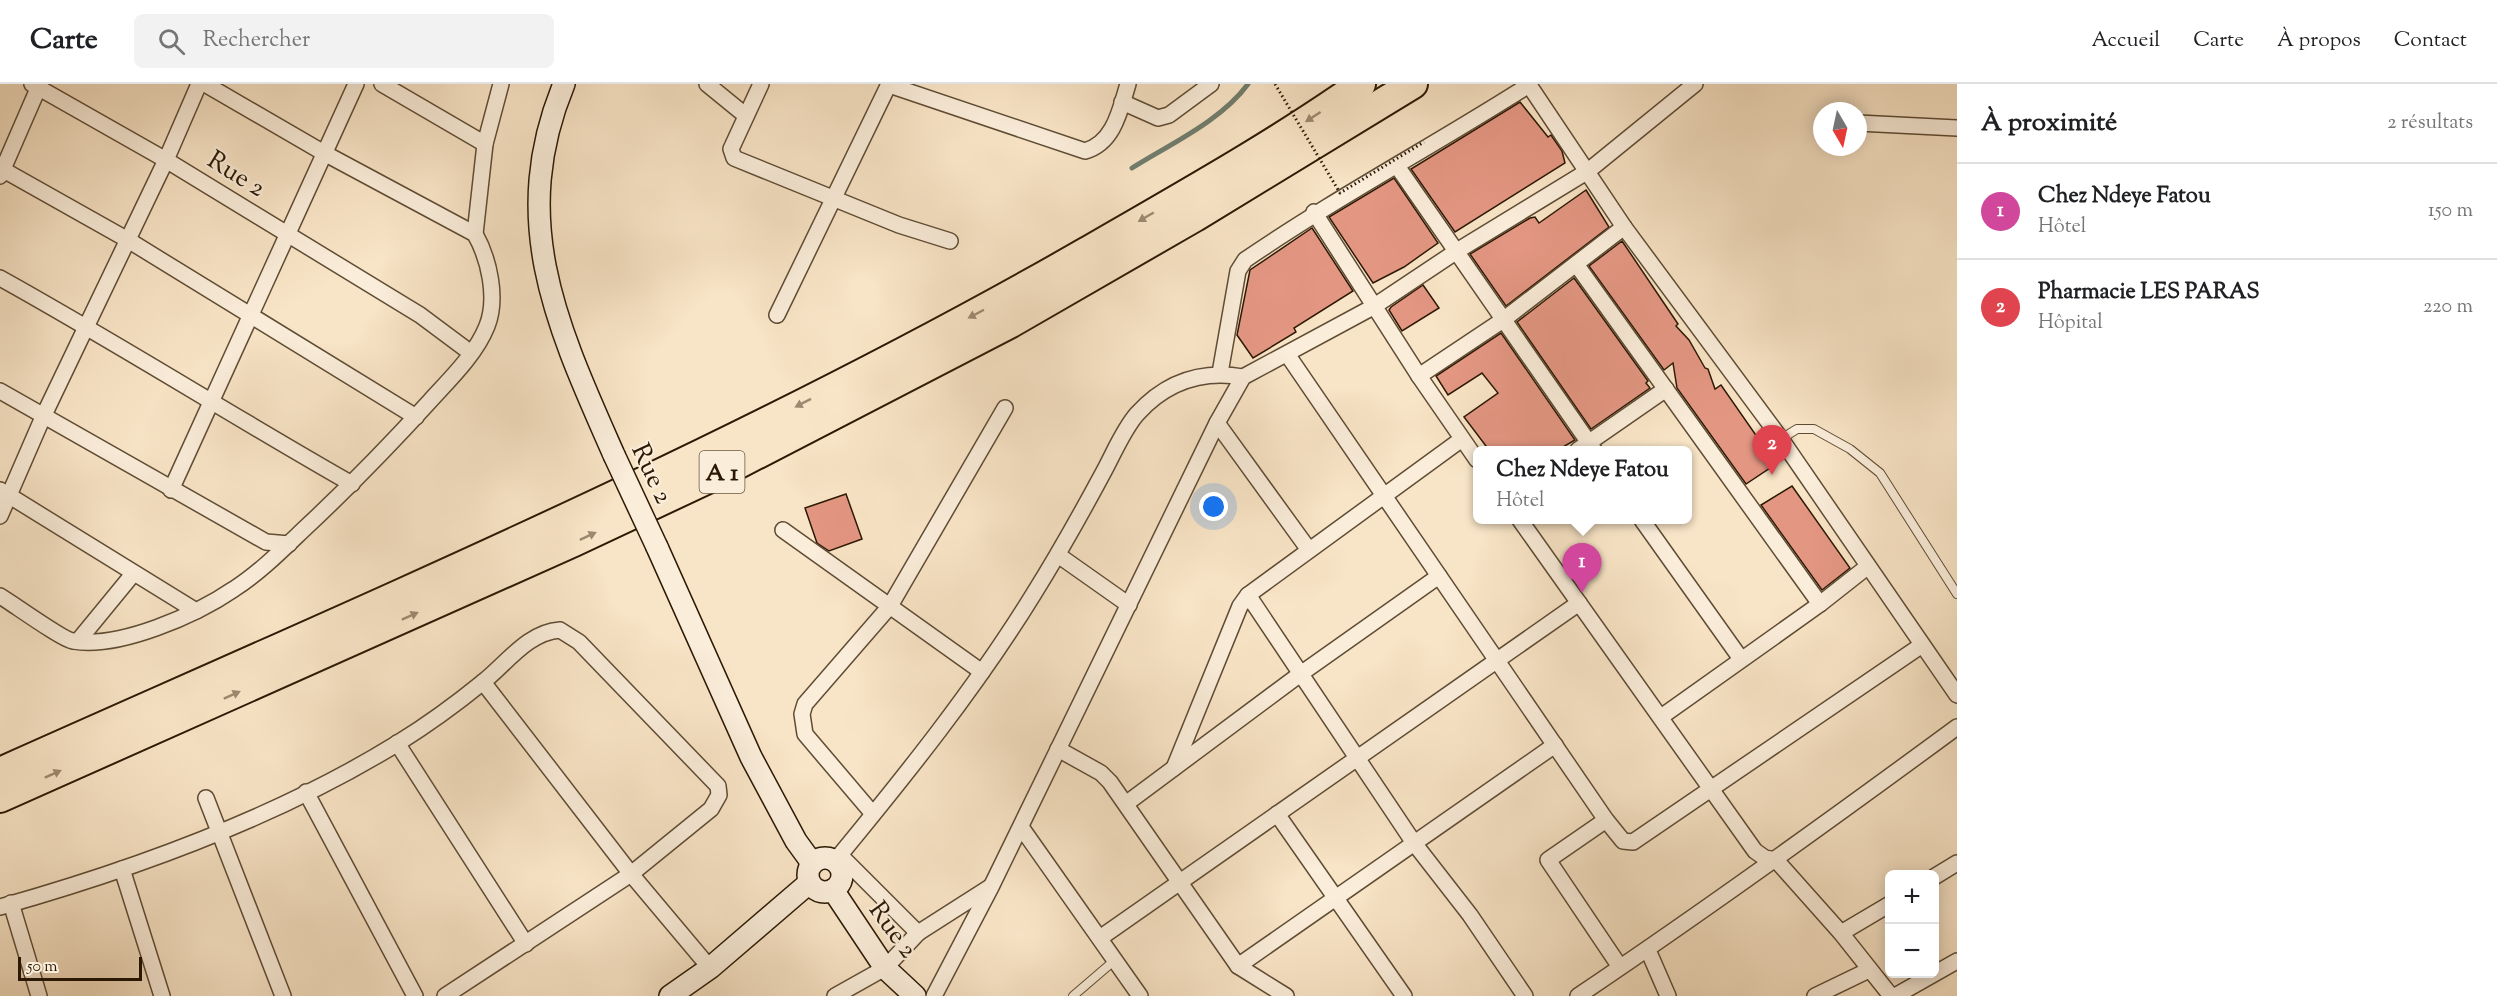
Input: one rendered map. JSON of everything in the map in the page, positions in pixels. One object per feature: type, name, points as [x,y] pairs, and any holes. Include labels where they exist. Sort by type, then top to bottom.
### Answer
[{"type":"highway","name":"A 1","points":[[0,772],[598,505],[861,374],[991,306],[1254,155],[1361,84]]},
{"type":"highway","name":"A 1","points":[[0,798],[563,547],[727,470],[1011,323],[1195,217],[1413,84]]},
{"type":"street","points":[[0,516],[5,492],[128,240],[199,84]]},
{"type":"street","points":[[0,596],[68,639],[78,641],[101,642],[143,631],[196,611],[235,589],[289,544],[352,484],[416,417],[471,353],[487,326],[492,304],[483,249],[475,234],[324,153],[205,84]]},
{"type":"street","points":[[171,490],[356,84]]},
{"type":"street","points":[[382,84],[485,144]]},
{"type":"street","points":[[475,234],[485,144],[501,84]]},
{"type":"street","name":"Rue 2","points":[[564,84],[545,137],[539,175],[539,215],[544,268],[556,317],[569,353],[614,455],[751,757],[811,873]]},
{"type":"street","points":[[707,84],[745,115]]},
{"type":"street","points":[[761,84],[731,149],[734,158],[899,225],[950,241]]},
{"type":"street","points":[[777,315],[889,84],[1085,151],[1103,143],[1128,84]]},
{"type":"street","points":[[1122,102],[1158,118],[1169,115],[1211,84]]},
{"type":"street","points":[[934,996],[1059,749],[1217,423],[1243,377],[1373,307],[1457,251],[1588,171],[1695,84]]},
{"type":"street","points":[[37,85],[1,171],[128,240],[416,417]]},
{"type":"street","name":"Rue 2","points":[[37,85],[166,160],[287,236],[420,315],[471,353]]},
{"type":"street","points":[[1220,373],[1238,270],[1245,260],[1314,212],[1397,166],[1529,85],[1624,227],[1781,439],[1957,695]]},
{"type":"street","points":[[1867,123],[1957,128]]},
{"type":"street","points":[[1397,166],[1457,251],[1586,446]]},
{"type":"street","points":[[1314,212],[1373,307],[1473,454]]},
{"type":"street","points":[[1419,376],[1503,320],[1624,227]]},
{"type":"street","points":[[1576,264],[1820,604]]},
{"type":"street","points":[[0,278],[87,326],[210,403],[352,484]]},
{"type":"street","points":[[1287,354],[1606,820],[1623,841],[1633,842],[1922,645]]},
{"type":"street","points":[[838,858],[982,672],[1058,555],[1137,414],[1166,388],[1200,375],[1220,373],[1243,377]]},
{"type":"street","points":[[1590,446],[1666,389]]},
{"type":"street","points":[[0,391],[266,542],[289,544]]},
{"type":"street","points":[[873,814],[805,734],[802,714],[805,704],[813,692],[890,606],[1005,408]]},
{"type":"street","points":[[1217,423],[1309,550]]},
{"type":"street","points":[[1173,768],[1240,606],[1248,595],[1462,439]]},
{"type":"street","points":[[5,492],[196,611]]},
{"type":"street","points":[[1524,524],[1755,851],[1765,858],[1776,860],[1893,996],[1957,961]]},
{"type":"street","points":[[1646,524],[1741,659]]},
{"type":"street","points":[[783,530],[982,672]]},
{"type":"street","points":[[1058,555],[1129,605]]},
{"type":"street","points":[[1661,717],[1820,604],[1867,567]]},
{"type":"street","points":[[78,641],[134,574]]},
{"type":"street","points":[[1127,803],[1299,675],[1439,576]]},
{"type":"street","points":[[1248,595],[1299,675],[1414,843],[1470,915],[1525,996]]},
{"type":"street","points":[[1100,938],[1579,603]]},
{"type":"street","points":[[39,996],[6,905],[122,869],[219,833],[306,792],[398,743],[483,682],[541,634],[560,630],[569,634],[718,786],[719,795],[711,809],[630,874],[446,996]]},
{"type":"street","points":[[483,682],[630,874],[710,968]]},
{"type":"street","points":[[1578,996],[1648,951],[1957,727]]},
{"type":"street","points":[[398,743],[526,944]]},
{"type":"street","points":[[1238,966],[1555,745]]},
{"type":"street","points":[[1059,749],[1101,773],[1127,803],[1238,966],[1286,996]]},
{"type":"street","points":[[306,792],[415,996]]},
{"type":"street","points":[[206,798],[283,996]]},
{"type":"street","points":[[1278,814],[1404,996]]},
{"type":"street","points":[[1606,820],[1548,860],[1620,967]]},
{"type":"street","points":[[1020,827],[1140,996]]},
{"type":"street","points":[[670,996],[710,968],[827,858],[838,858],[918,933]]},
{"type":"street","points":[[811,873],[822,892],[833,890],[842,876],[838,858]]},
{"type":"street","points":[[1939,874],[1957,863]]},
{"type":"street","points":[[122,869],[162,996]]},
{"type":"street","points":[[835,996],[858,989],[885,968],[918,933],[991,886]]},
{"type":"street","name":"Rue 2","points":[[833,890],[885,968],[915,996]]},
{"type":"street","points":[[1841,933],[1885,907]]},
{"type":"street","points":[[1648,951],[1668,996]]},
{"type":"street","points":[[1815,996],[1869,970]]},
{"type":"lane","points":[[1781,439],[1797,429],[1814,429],[1850,449],[1880,473],[1957,594]]},
{"type":"lane","points":[[1073,996],[1115,960]]},
{"type":"path","points":[[1275,84],[1340,193],[1424,142]]},
{"type":"building","points":[[1520,102],[1548,137],[1551,135],[1562,151],[1565,163],[1455,232],[1411,169]]},
{"type":"building","points":[[1394,178],[1438,243],[1404,267],[1373,283],[1329,217]]},
{"type":"building","points":[[1586,190],[1609,227],[1506,306],[1470,254],[1530,218],[1535,217],[1539,223]]},
{"type":"building","points":[[1312,228],[1353,291],[1294,328],[1296,332],[1253,358],[1237,335],[1250,270]]},
{"type":"building","points":[[1622,241],[1678,324],[1676,326],[1689,340],[1705,368],[1708,369],[1715,389],[1721,385],[1776,464],[1746,484],[1677,388],[1673,363],[1664,370],[1589,266]]},
{"type":"building","points":[[1574,278],[1648,381],[1646,383],[1650,388],[1591,429],[1517,322]]},
{"type":"building","points":[[1423,285],[1439,308],[1402,331],[1389,310]]},
{"type":"building","points":[[1501,333],[1575,440],[1565,446],[1486,446],[1464,417],[1498,393],[1482,373],[1448,395],[1436,376]]},
{"type":"building","points":[[1792,486],[1850,568],[1822,590],[1761,505]]},
{"type":"building","points":[[846,494],[862,539],[829,551],[817,543],[805,508]]},
{"type":"waterway","points":[[1132,168],[1209,121],[1237,97],[1248,84]]},
{"type":"place","name":"Pharmacie LES PARAS","points":[[1772,475]]},
{"type":"place","name":"Chez Ndeye Fatou","points":[[1582,593]]}]
